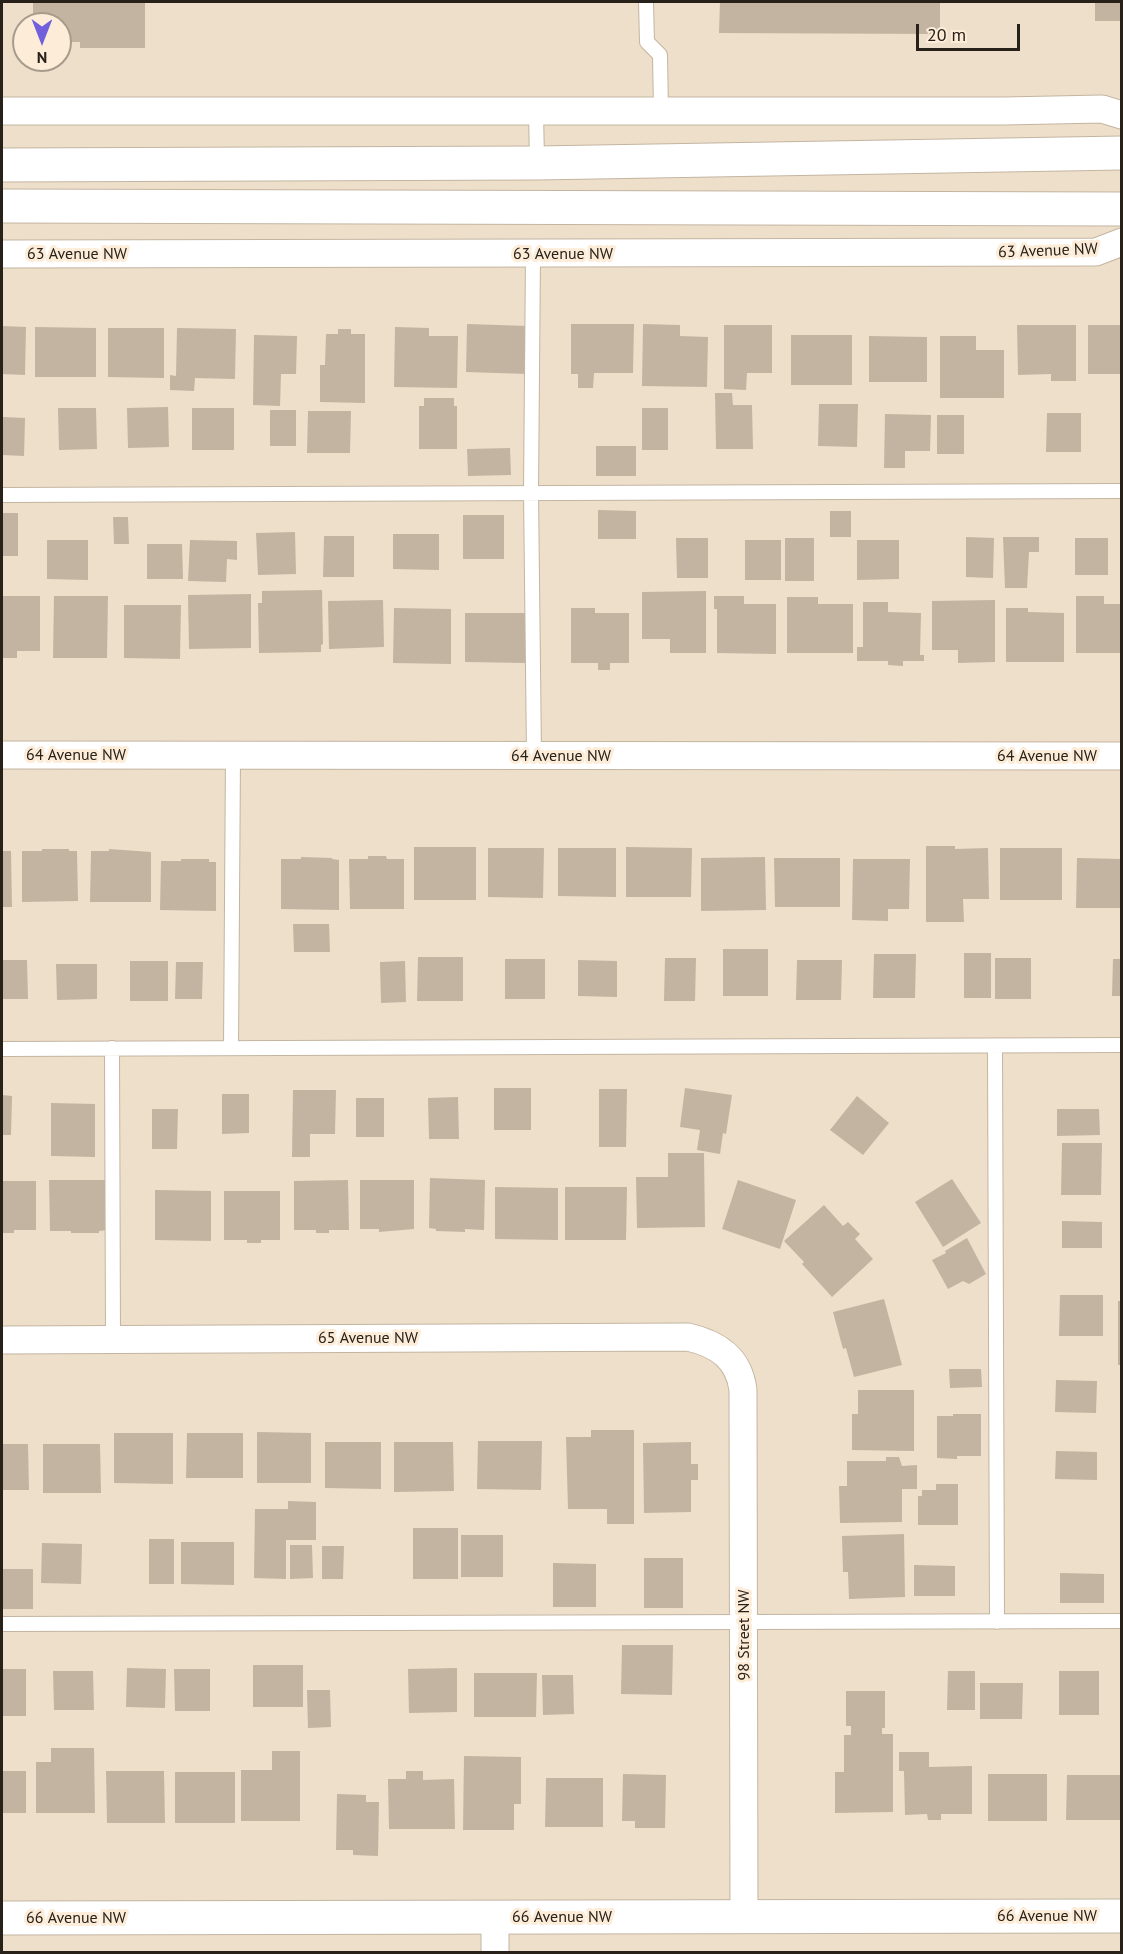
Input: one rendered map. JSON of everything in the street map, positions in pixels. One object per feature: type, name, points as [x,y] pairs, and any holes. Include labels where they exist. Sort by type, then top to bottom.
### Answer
[{"type":"main road","points":[[2,165],[537,163],[1122,153]]},
{"type":"main road","points":[[2,206],[1122,209]]},
{"type":"main road","name":"66 Avenue NW","points":[[2,1918],[1122,1916]]},
{"type":"street","points":[[2,111],[1004,111],[1102,109],[1122,115]]},
{"type":"street","name":"63 Avenue NW","points":[[2,254],[1096,252],[1122,242]]},
{"type":"street","name":"64 Avenue NW","points":[[2,755],[1122,756]]},
{"type":"street","name":"65 Avenue NW","points":[[2,1340],[688,1337],[704,1341],[729,1358]]},
{"type":"street","name":"98 Street NW","points":[[729,1358],[737,1366],[742,1378],[743,1390],[744,1917]]},
{"type":"street","points":[[495,1917],[495,1953]]},
{"type":"lane","points":[[646,2],[647,42],[660,55],[662,110]]},
{"type":"lane","points":[[536,110],[537,163]]},
{"type":"lane","points":[[533,254],[531,492],[534,756]]},
{"type":"lane","points":[[2,495],[1122,491]]},
{"type":"lane","points":[[231,1048],[233,755]]},
{"type":"lane","points":[[2,1049],[1122,1045]]},
{"type":"lane","points":[[995,1046],[997,1622]]},
{"type":"lane","points":[[112,1048],[113,1339]]},
{"type":"lane","points":[[2,1624],[1122,1621]]},
{"type":"building","points":[[33,2],[145,2],[145,48],[80,48],[80,42],[72,42],[72,12],[33,12]]},
{"type":"building","points":[[720,2],[940,2],[940,34],[719,33]]},
{"type":"building","points":[[1095,2],[1122,2],[1122,21],[1095,21]]},
{"type":"building","points":[[467,324],[529,326],[528,374],[466,372]]},
{"type":"building","points":[[571,324],[634,324],[633,373],[594,373],[593,388],[578,388],[578,374],[571,374]]},
{"type":"building","points":[[643,324],[680,325],[680,336],[708,337],[707,387],[642,386]]},
{"type":"building","points":[[724,325],[772,325],[772,373],[747,373],[746,390],[724,389]]},
{"type":"building","points":[[1017,325],[1076,325],[1076,381],[1051,381],[1051,374],[1018,375]]},
{"type":"building","points":[[1088,325],[1122,325],[1122,374],[1088,374]]},
{"type":"building","points":[[2,326],[26,327],[25,375],[2,374]]},
{"type":"building","points":[[35,327],[96,328],[96,377],[35,377]]},
{"type":"building","points":[[395,327],[429,328],[429,336],[458,336],[457,388],[394,387]]},
{"type":"building","points":[[108,328],[164,328],[164,378],[108,377]]},
{"type":"building","points":[[177,328],[236,329],[235,379],[195,378],[194,391],[170,390],[170,375],[176,376]]},
{"type":"building","points":[[338,329],[351,329],[351,334],[365,334],[365,403],[320,402],[320,365],[325,365],[326,334],[338,334]]},
{"type":"building","points":[[254,335],[297,336],[296,374],[281,374],[280,406],[253,405]]},
{"type":"building","points":[[791,335],[852,335],[852,385],[791,385]]},
{"type":"building","points":[[869,336],[927,337],[927,382],[869,382]]},
{"type":"building","points":[[940,336],[976,336],[976,350],[1004,350],[1004,398],[940,398]]},
{"type":"building","points":[[715,393],[732,393],[733,405],[752,405],[753,449],[716,449]]},
{"type":"building","points":[[424,398],[454,398],[454,406],[457,406],[457,449],[419,449],[419,406],[424,406]]},
{"type":"building","points":[[819,404],[858,404],[857,447],[818,446]]},
{"type":"building","points":[[168,407],[169,447],[128,448],[127,408]]},
{"type":"building","points":[[58,408],[96,408],[97,449],[59,450]]},
{"type":"building","points":[[192,408],[234,408],[234,450],[192,450]]},
{"type":"building","points":[[642,408],[668,408],[668,450],[642,450]]},
{"type":"building","points":[[270,410],[296,410],[296,446],[270,446]]},
{"type":"building","points":[[308,411],[351,411],[350,453],[307,453]]},
{"type":"building","points":[[1047,413],[1081,413],[1081,452],[1046,452]]},
{"type":"building","points":[[885,414],[931,415],[930,451],[905,451],[905,468],[884,468]]},
{"type":"building","points":[[937,415],[964,415],[964,454],[937,454]]},
{"type":"building","points":[[2,417],[25,418],[24,456],[2,455]]},
{"type":"building","points":[[596,446],[636,446],[636,476],[596,476]]},
{"type":"building","points":[[510,448],[511,475],[468,476],[467,449]]},
{"type":"building","points":[[598,510],[636,511],[636,539],[598,539]]},
{"type":"building","points":[[830,511],[851,511],[851,537],[830,537]]},
{"type":"building","points":[[2,513],[18,513],[18,556],[2,556]]},
{"type":"building","points":[[463,515],[504,515],[504,559],[463,559]]},
{"type":"building","points":[[113,517],[128,517],[129,544],[114,544]]},
{"type":"building","points":[[295,532],[296,574],[258,575],[256,533]]},
{"type":"building","points":[[393,534],[439,534],[439,570],[393,569]]},
{"type":"building","points":[[324,536],[354,536],[354,577],[323,577]]},
{"type":"building","points":[[966,537],[994,538],[993,578],[966,577]]},
{"type":"building","points":[[1003,537],[1039,537],[1039,552],[1029,552],[1027,588],[1005,588]]},
{"type":"building","points":[[676,538],[708,538],[708,578],[677,578]]},
{"type":"building","points":[[785,538],[814,538],[814,581],[785,581]]},
{"type":"building","points":[[1075,538],[1108,538],[1108,575],[1075,575]]},
{"type":"building","points":[[47,540],[88,540],[88,580],[47,579]]},
{"type":"building","points":[[190,540],[237,541],[237,560],[227,559],[226,582],[188,581]]},
{"type":"building","points":[[745,540],[781,540],[781,580],[745,580]]},
{"type":"building","points":[[857,540],[899,540],[899,579],[857,580]]},
{"type":"building","points":[[147,544],[182,544],[183,579],[147,579]]},
{"type":"building","points":[[322,590],[323,644],[321,652],[259,653],[258,603],[262,603],[262,591]]},
{"type":"building","points":[[706,591],[706,653],[670,653],[670,639],[642,639],[642,592]]},
{"type":"building","points":[[251,594],[251,648],[189,649],[188,595]]},
{"type":"building","points":[[2,596],[40,596],[40,651],[17,651],[17,658],[2,658]]},
{"type":"building","points":[[54,596],[108,596],[107,658],[53,658]]},
{"type":"building","points":[[714,596],[744,596],[744,604],[776,604],[776,654],[717,653],[717,609],[714,609]]},
{"type":"building","points":[[1076,596],[1104,596],[1104,604],[1122,604],[1122,653],[1076,653]]},
{"type":"building","points":[[787,597],[818,597],[818,604],[853,604],[853,653],[787,653]]},
{"type":"building","points":[[383,600],[384,647],[329,649],[328,601]]},
{"type":"building","points":[[995,600],[995,662],[958,663],[958,650],[932,650],[932,601]]},
{"type":"building","points":[[863,602],[888,602],[888,612],[921,613],[920,655],[924,655],[924,661],[903,661],[903,666],[888,665],[888,661],[857,661],[857,647],[863,647]]},
{"type":"building","points":[[124,605],[181,605],[180,659],[124,658]]},
{"type":"building","points":[[394,608],[451,609],[451,664],[393,663]]},
{"type":"building","points":[[571,608],[595,608],[595,613],[629,613],[629,663],[610,663],[610,670],[598,670],[598,663],[571,663]]},
{"type":"building","points":[[1006,608],[1028,608],[1028,612],[1064,613],[1064,662],[1006,662]]},
{"type":"building","points":[[465,613],[529,613],[528,663],[465,662]]},
{"type":"building","points":[[926,846],[955,846],[955,849],[988,848],[989,899],[963,899],[964,922],[926,922]]},
{"type":"building","points":[[414,847],[476,847],[476,900],[414,900]]},
{"type":"building","points":[[626,847],[692,848],[691,897],[626,897]]},
{"type":"building","points":[[488,848],[544,848],[543,898],[488,897]]},
{"type":"building","points":[[558,848],[616,848],[616,897],[558,896]]},
{"type":"building","points":[[1000,848],[1062,848],[1062,900],[1000,900]]},
{"type":"building","points":[[42,849],[77,851],[78,901],[22,902],[22,851],[42,851]]},
{"type":"building","points":[[109,849],[151,852],[151,902],[90,902],[91,851],[109,851]]},
{"type":"building","points":[[2,851],[11,851],[12,907],[2,907]]},
{"type":"building","points":[[368,856],[404,859],[404,909],[350,909],[349,859],[368,859]]},
{"type":"building","points":[[301,857],[339,860],[339,910],[281,909],[281,859],[301,859]]},
{"type":"building","points":[[765,857],[766,910],[701,911],[701,858]]},
{"type":"building","points":[[774,858],[840,858],[840,907],[775,907]]},
{"type":"building","points":[[1077,858],[1122,859],[1122,908],[1076,908]]},
{"type":"building","points":[[181,859],[209,859],[209,862],[216,862],[216,911],[160,910],[161,861],[181,861]]},
{"type":"building","points":[[853,859],[910,859],[909,909],[888,909],[888,921],[852,920]]},
{"type":"building","points":[[293,924],[329,924],[330,952],[294,952]]},
{"type":"building","points":[[723,949],[768,949],[768,996],[723,996]]},
{"type":"building","points":[[964,953],[991,953],[991,998],[964,998]]},
{"type":"building","points":[[874,954],[916,954],[915,998],[873,998]]},
{"type":"building","points":[[418,957],[463,957],[463,1001],[417,1001]]},
{"type":"building","points":[[665,958],[696,958],[695,1001],[664,1001]]},
{"type":"building","points":[[995,958],[1031,958],[1031,999],[995,999]]},
{"type":"building","points":[[505,959],[545,959],[545,999],[505,999]]},
{"type":"building","points":[[1113,959],[1122,959],[1122,996],[1112,996]]},
{"type":"building","points":[[2,960],[27,960],[28,999],[2,999]]},
{"type":"building","points":[[578,960],[617,961],[617,997],[578,996]]},
{"type":"building","points":[[797,960],[842,960],[841,1000],[796,1000]]},
{"type":"building","points":[[130,961],[168,961],[168,1001],[130,1001]]},
{"type":"building","points":[[405,961],[406,1002],[381,1003],[380,962]]},
{"type":"building","points":[[176,962],[203,962],[202,999],[175,999]]},
{"type":"building","points":[[56,964],[97,964],[97,999],[57,1000]]},
{"type":"building","points":[[494,1088],[531,1088],[531,1130],[494,1130]]},
{"type":"building","points":[[685,1088],[732,1095],[726,1134],[723,1133],[720,1154],[697,1150],[700,1130],[680,1127]]},
{"type":"building","points":[[599,1089],[627,1089],[626,1147],[599,1147]]},
{"type":"building","points":[[293,1090],[336,1090],[335,1134],[310,1134],[310,1157],[292,1157]]},
{"type":"building","points":[[222,1094],[249,1094],[249,1133],[222,1134]]},
{"type":"building","points":[[2,1095],[12,1096],[11,1135],[2,1135]]},
{"type":"building","points":[[857,1096],[889,1123],[863,1155],[830,1130]]},
{"type":"building","points":[[458,1097],[459,1139],[429,1139],[428,1098]]},
{"type":"building","points":[[356,1098],[384,1098],[384,1137],[356,1137]]},
{"type":"building","points":[[51,1103],[95,1104],[95,1157],[51,1156]]},
{"type":"building","points":[[152,1109],[178,1109],[177,1149],[152,1149]]},
{"type":"building","points":[[1057,1109],[1099,1109],[1100,1135],[1057,1136]]},
{"type":"building","points":[[1062,1143],[1102,1143],[1101,1195],[1061,1195]]},
{"type":"building","points":[[668,1153],[704,1153],[705,1227],[637,1228],[636,1177],[668,1177]]},
{"type":"building","points":[[430,1178],[485,1180],[484,1230],[436,1231],[436,1229],[429,1228]]},
{"type":"building","points":[[952,1179],[981,1223],[943,1247],[915,1202]]},
{"type":"building","points":[[49,1180],[109,1180],[109,1230],[99,1231],[99,1233],[50,1231]]},
{"type":"building","points":[[348,1180],[349,1230],[329,1230],[329,1233],[316,1233],[316,1230],[294,1230],[294,1181]]},
{"type":"building","points":[[360,1180],[414,1180],[414,1229],[379,1232],[379,1229],[360,1229]]},
{"type":"building","points":[[738,1180],[796,1200],[780,1249],[722,1229]]},
{"type":"building","points":[[2,1181],[36,1181],[36,1230],[14,1230],[14,1233],[2,1233]]},
{"type":"building","points":[[495,1187],[558,1188],[558,1240],[495,1239]]},
{"type":"building","points":[[565,1187],[627,1187],[626,1240],[565,1240]]},
{"type":"building","points":[[155,1190],[211,1191],[211,1241],[155,1240]]},
{"type":"building","points":[[224,1191],[280,1191],[280,1240],[247,1243],[247,1240],[224,1240]]},
{"type":"building","points":[[824,1205],[843,1226],[848,1222],[860,1234],[855,1239],[873,1259],[832,1297],[784,1241]]},
{"type":"building","points":[[1062,1221],[1102,1222],[1102,1248],[1062,1248]]},
{"type":"building","points":[[967,1238],[986,1274],[969,1284],[963,1281],[948,1289],[932,1260]]},
{"type":"building","points":[[1060,1295],[1103,1295],[1103,1336],[1059,1336]]},
{"type":"building","points":[[884,1299],[902,1365],[854,1377],[846,1348],[843,1349],[833,1312]]},
{"type":"building","points":[[1118,1301],[1122,1301],[1122,1365],[1118,1365]]},
{"type":"building","points":[[949,1369],[981,1369],[982,1387],[950,1388]]},
{"type":"building","points":[[1056,1380],[1097,1381],[1096,1413],[1055,1412]]},
{"type":"building","points":[[858,1390],[914,1390],[914,1451],[852,1450],[852,1414],[858,1414]]},
{"type":"building","points":[[953,1414],[981,1414],[981,1456],[957,1456],[957,1459],[937,1458],[937,1416],[953,1416]]},
{"type":"building","points":[[591,1430],[634,1430],[634,1524],[607,1524],[607,1509],[568,1509],[566,1437],[591,1437]]},
{"type":"building","points":[[257,1432],[311,1433],[311,1483],[257,1483]]},
{"type":"building","points":[[114,1433],[173,1433],[173,1484],[114,1483]]},
{"type":"building","points":[[187,1433],[243,1433],[243,1478],[186,1478]]},
{"type":"building","points":[[478,1441],[542,1441],[541,1490],[477,1489]]},
{"type":"building","points":[[325,1442],[381,1442],[381,1489],[325,1488]]},
{"type":"building","points":[[394,1442],[453,1442],[454,1491],[394,1492]]},
{"type":"building","points":[[691,1442],[691,1464],[698,1464],[698,1480],[691,1480],[691,1512],[644,1513],[643,1443]]},
{"type":"building","points":[[2,1444],[28,1444],[29,1490],[2,1490]]},
{"type":"building","points":[[43,1444],[100,1444],[101,1493],[43,1493]]},
{"type":"building","points":[[1056,1451],[1097,1452],[1097,1480],[1055,1479]]},
{"type":"building","points":[[886,1457],[899,1457],[902,1466],[917,1465],[917,1489],[902,1489],[902,1522],[840,1523],[839,1486],[847,1486],[847,1461],[886,1461]]},
{"type":"building","points":[[936,1484],[958,1484],[958,1525],[918,1525],[918,1496],[922,1496],[922,1490],[936,1490]]},
{"type":"building","points":[[288,1501],[316,1502],[316,1540],[286,1540],[286,1579],[254,1578],[255,1509],[288,1509]]},
{"type":"building","points":[[413,1528],[458,1528],[458,1579],[413,1579]]},
{"type":"building","points":[[904,1534],[905,1597],[849,1599],[848,1572],[843,1572],[842,1536]]},
{"type":"building","points":[[461,1535],[503,1535],[503,1577],[461,1577]]},
{"type":"building","points":[[149,1539],[174,1539],[174,1584],[149,1584]]},
{"type":"building","points":[[181,1542],[234,1542],[234,1585],[181,1584]]},
{"type":"building","points":[[42,1543],[82,1544],[81,1584],[41,1583]]},
{"type":"building","points":[[290,1545],[312,1545],[313,1578],[290,1579]]},
{"type":"building","points":[[322,1546],[344,1546],[343,1579],[322,1579]]},
{"type":"building","points":[[644,1558],[683,1558],[683,1608],[644,1608]]},
{"type":"building","points":[[553,1563],[596,1564],[596,1607],[553,1607]]},
{"type":"building","points":[[914,1565],[955,1566],[955,1596],[914,1596]]},
{"type":"building","points":[[2,1569],[33,1569],[33,1609],[2,1609]]},
{"type":"building","points":[[1060,1573],[1104,1574],[1104,1603],[1060,1603]]},
{"type":"building","points":[[622,1645],[673,1645],[672,1695],[621,1694]]},
{"type":"building","points":[[253,1665],[303,1665],[303,1707],[253,1707]]},
{"type":"building","points":[[127,1668],[166,1669],[165,1708],[126,1707]]},
{"type":"building","points":[[457,1668],[457,1712],[409,1713],[408,1669]]},
{"type":"building","points":[[2,1669],[26,1669],[26,1716],[2,1716]]},
{"type":"building","points":[[174,1669],[210,1669],[210,1711],[175,1711]]},
{"type":"building","points":[[53,1671],[93,1671],[94,1710],[54,1710]]},
{"type":"building","points":[[948,1671],[975,1671],[975,1710],[947,1710]]},
{"type":"building","points":[[1059,1671],[1099,1671],[1099,1715],[1059,1715]]},
{"type":"building","points":[[474,1673],[537,1673],[536,1717],[474,1717]]},
{"type":"building","points":[[542,1675],[573,1675],[574,1714],[543,1715]]},
{"type":"building","points":[[980,1683],[1023,1683],[1022,1719],[980,1719]]},
{"type":"building","points":[[307,1690],[330,1690],[331,1727],[308,1728]]},
{"type":"building","points":[[846,1691],[885,1691],[885,1728],[882,1728],[882,1734],[893,1734],[893,1812],[835,1813],[835,1772],[844,1772],[844,1735],[851,1735],[851,1726],[846,1726]]},
{"type":"building","points":[[51,1748],[94,1748],[95,1813],[36,1813],[36,1762],[51,1762]]},
{"type":"building","points":[[272,1751],[300,1751],[300,1821],[241,1821],[241,1770],[272,1770]]},
{"type":"building","points":[[899,1752],[929,1752],[929,1767],[972,1766],[972,1814],[941,1814],[941,1820],[928,1820],[927,1814],[905,1815],[904,1771],[899,1771]]},
{"type":"building","points":[[464,1756],[521,1757],[521,1804],[514,1804],[514,1830],[463,1830]]},
{"type":"building","points":[[2,1771],[26,1771],[26,1813],[2,1813]]},
{"type":"building","points":[[106,1771],[164,1771],[165,1823],[107,1823]]},
{"type":"building","points":[[406,1771],[423,1771],[423,1780],[454,1779],[455,1829],[389,1829],[388,1779],[406,1779]]},
{"type":"building","points":[[175,1772],[235,1772],[235,1823],[175,1823]]},
{"type":"building","points":[[623,1774],[666,1775],[665,1828],[635,1828],[635,1821],[622,1821]]},
{"type":"building","points":[[988,1774],[1047,1774],[1047,1821],[988,1821]]},
{"type":"building","points":[[1067,1775],[1122,1775],[1122,1820],[1066,1820]]},
{"type":"building","points":[[546,1778],[603,1778],[603,1827],[545,1827]]},
{"type":"building","points":[[337,1794],[366,1795],[366,1802],[379,1802],[378,1856],[353,1855],[353,1850],[336,1850]]}]
